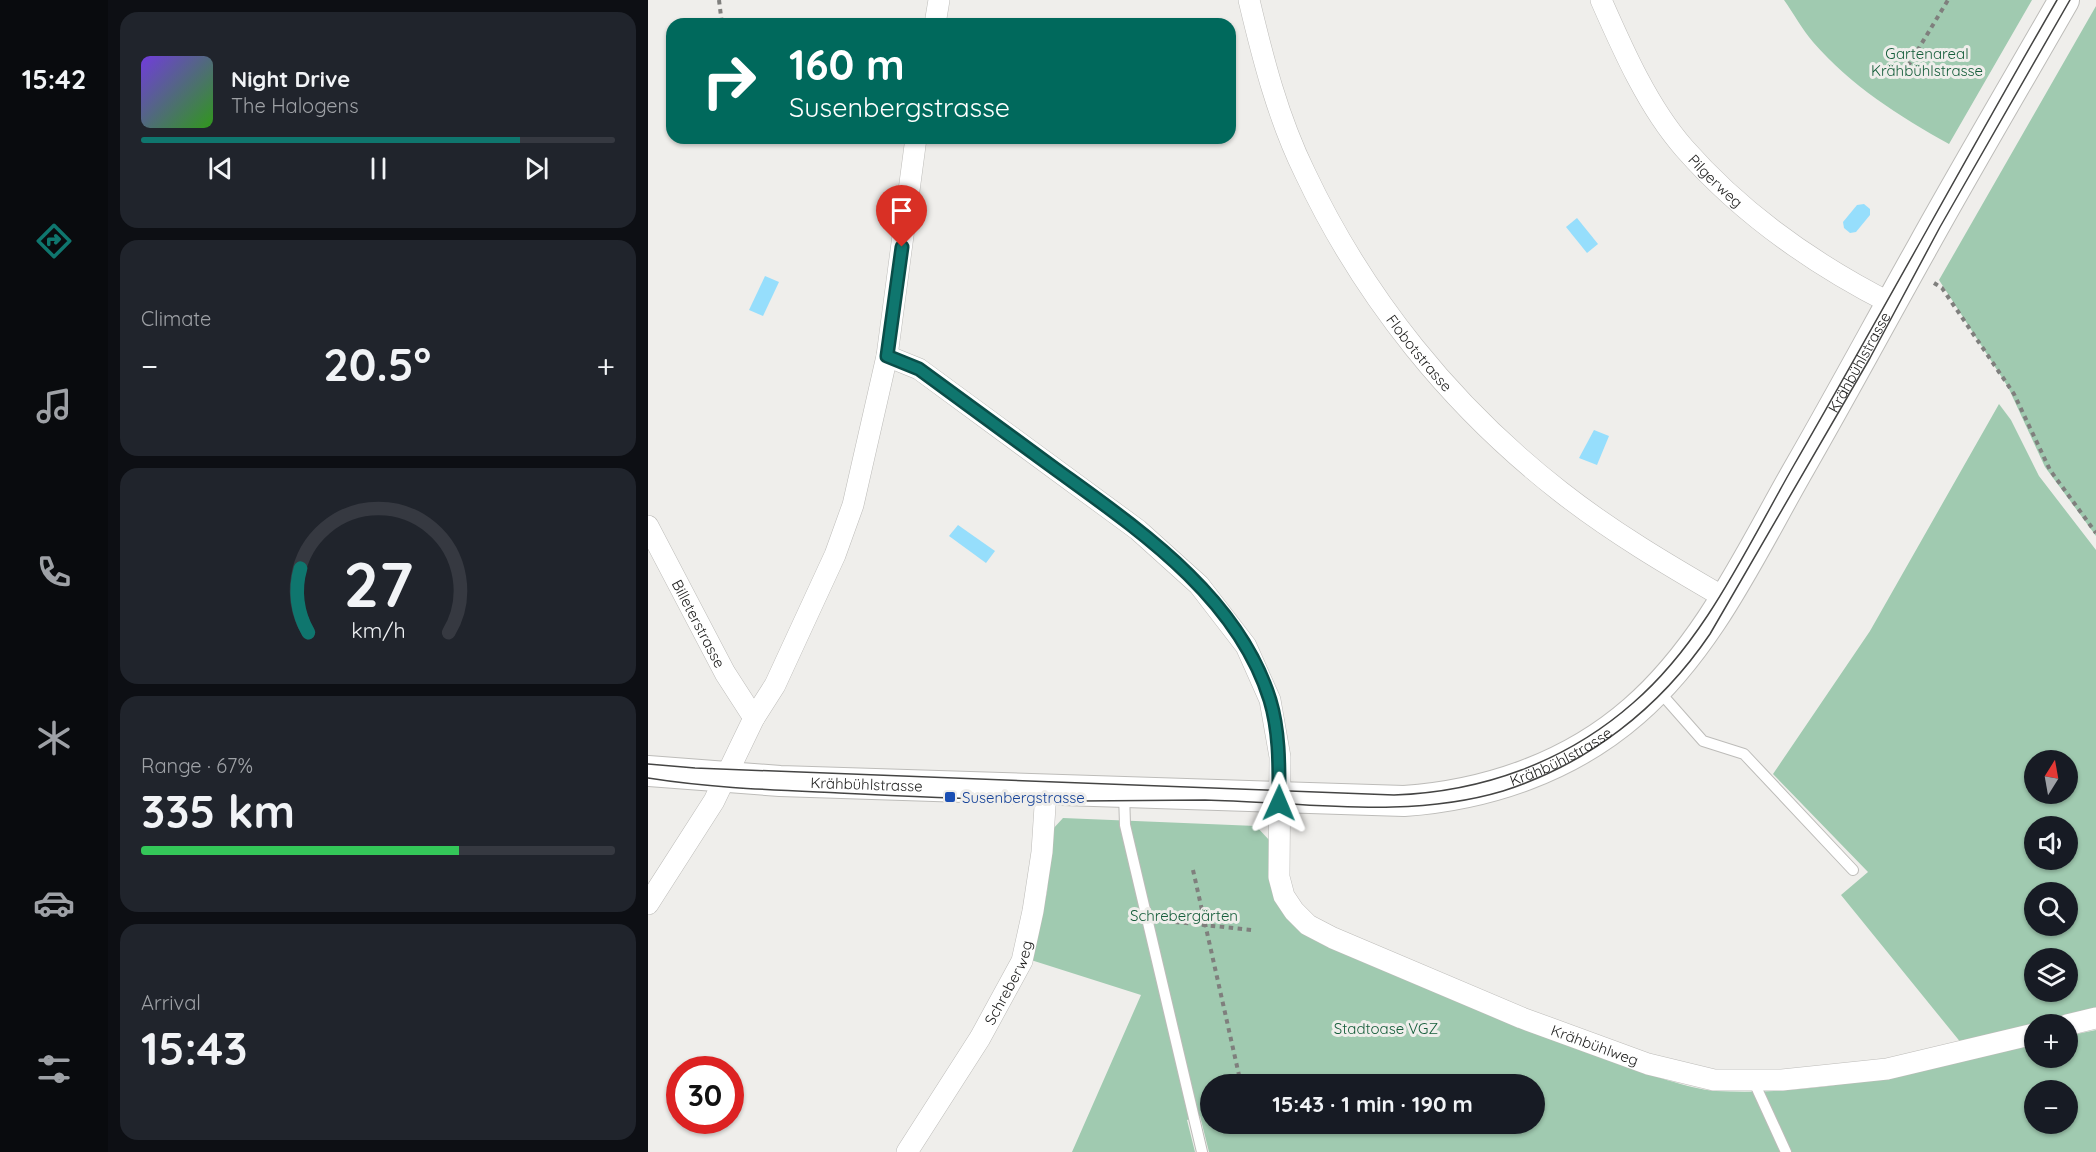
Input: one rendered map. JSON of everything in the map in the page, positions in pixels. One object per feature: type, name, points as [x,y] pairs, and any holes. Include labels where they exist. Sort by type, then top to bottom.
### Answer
[{"type":"street","points":[[936,18],[939,0]]},
{"type":"street","name":"Flobotstrasse","points":[[1249,0],[1277,103],[1304,172],[1341,241],[1379,301],[1435,375],[1496,437],[1561,492],[1632,543],[1725,598]]},
{"type":"street","name":"Pilgerweg","points":[[1601,0],[1652,103],[1684,148],[1783,239],[1892,304]]},
{"type":"street","name":"Krähbühlstrasse","points":[[648,771],[726,778],[1046,791],[1404,801],[1451,796],[1492,787],[1535,772],[1582,748],[1632,713],[1658,689],[1691,650],[1725,598],[2064,0]]},
{"type":"street","points":[[648,904],[701,823],[726,778],[754,718],[775,685],[835,555],[853,505],[887,356],[915,144]]},
{"type":"street","name":"Krähbühlweg","points":[[887,356],[919,369],[1129,522],[1199,585],[1246,646],[1270,700],[1280,757],[1279,877],[1284,896],[1294,911],[1308,925],[1333,938],[1522,1018],[1648,1064],[1714,1080],[1782,1080],[1887,1069],[2024,1036]]},
{"type":"street","name":"Billeterstrasse","points":[[648,526],[725,673],[754,718]]},
{"type":"street","name":"Schreberweg","points":[[907,1152],[980,1038],[1022,961],[1034,911],[1042,852],[1046,791]]},
{"type":"street","points":[[2078,1023],[2096,1018]]},
{"type":"lane","points":[[1658,689],[1703,741],[1743,754],[1853,870]]},
{"type":"lane","points":[[1124,793],[1125,825],[1202,1152]]},
{"type":"lane","points":[[1753,1080],[1786,1152]]},
{"type":"path","points":[[719,0],[721,18]]},
{"type":"path","points":[[1908,66],[1948,0]]},
{"type":"path","points":[[1934,282],[1942,288],[2014,394],[2050,470],[2096,533]]},
{"type":"path","points":[[1193,870],[1239,1074]]},
{"type":"path","points":[[1148,919],[1252,930]]},
{"type":"green space","name":"Gartenareal Krähbühlstrasse","points":[[1784,0],[2032,0],[1949,144],[1894,111],[1843,73],[1813,42]]},
{"type":"green space","points":[[2096,6],[2096,536],[2045,467],[2008,387],[1939,280]]},
{"type":"green space","points":[[1999,404],[2011,420],[2039,476],[2096,550],[2096,1008],[2076,1014],[2024,1014],[2024,1028],[1966,1049],[1841,895],[1868,872],[1773,774],[1870,631]]},
{"type":"green space","points":[[1063,818],[1256,826],[1270,841],[1301,930],[1459,1001],[1579,1050],[1654,1076],[1705,1090],[1756,1092],[1837,1085],[1916,1071],[2024,1046],[2024,1068],[2078,1068],[2078,1034],[2096,1030],[2096,1152],[1209,1152],[1204,1134],[1545,1134],[1545,1074],[1200,1074],[1200,1116],[1187,1120],[1195,1152],[1072,1152],[1141,995],[1031,960],[1047,892],[1052,830]]},
{"type":"water","points":[[1864,204],[1870,209],[1870,215],[1856,232],[1850,233],[1844,228],[1843,222],[1857,205]]},
{"type":"water","points":[[1577,218],[1598,244],[1587,253],[1566,227]]},
{"type":"water","points":[[765,276],[779,282],[763,316],[749,310]]},
{"type":"water","points":[[1594,430],[1609,436],[1597,465],[1579,458]]},
{"type":"water","points":[[958,525],[995,551],[986,563],[949,536]]},
{"type":"tram line","points":[[648,764],[695,768],[1394,795],[1427,793],[1491,780],[1521,770],[1580,742],[1633,703],[1659,678],[1682,651],[1723,592],[2057,0]]},
{"type":"tram line","points":[[648,778],[743,788],[960,798],[1051,801],[1205,800],[1392,807],[1466,800],[1503,791],[1534,780],[1564,765],[1593,749],[1645,709],[1669,686],[1710,634],[1870,358],[1940,227],[2070,0]]},
{"type":"place","name":"Susenbergstrasse","points":[[950,797]]},
{"type":"route","points":[[902,247],[887,356],[919,369],[1138,530],[1199,585],[1246,646],[1270,700],[1280,757],[1279,803]]},
{"type":"park label","name":"Schrebergärten","points":[[1184,915]]},
{"type":"park label","name":"Stadtoase VGZ","points":[[1386,1028]]}]
